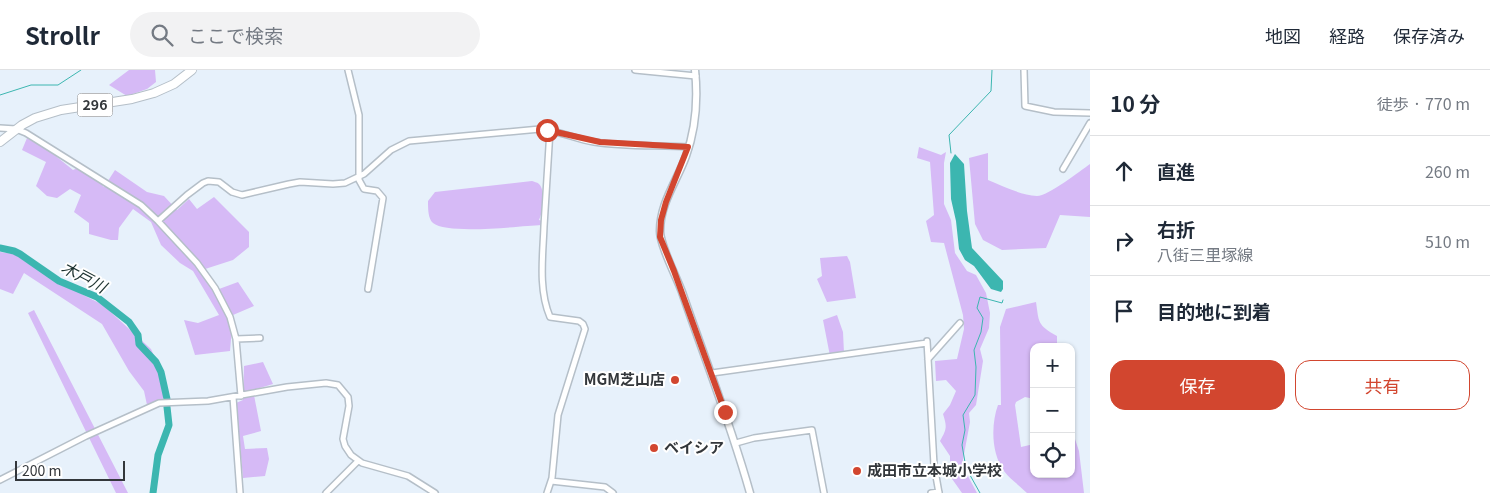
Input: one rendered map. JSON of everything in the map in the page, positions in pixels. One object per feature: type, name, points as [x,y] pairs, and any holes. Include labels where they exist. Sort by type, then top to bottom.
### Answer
[{"type":"highway","name":"296","points":[[0,142],[28,121],[47,114],[154,94],[174,84],[192,70]]},
{"type":"main road","points":[[696,73],[697,100],[688,147],[666,202],[661,220],[660,237],[712,374],[736,443],[750,493]]},
{"type":"street","points":[[348,70],[359,115],[358,178],[364,189],[378,190],[382,198],[368,289]]},
{"type":"street","points":[[635,70],[696,73]]},
{"type":"street","points":[[1024,70],[1025,106],[1054,112],[1090,113]]},
{"type":"street","points":[[1063,169],[1090,123]]},
{"type":"street","points":[[0,128],[16,129],[46,145],[140,205],[158,221],[197,263],[215,288],[230,317],[236,339],[241,396]]},
{"type":"street","points":[[158,221],[203,182],[219,182],[232,192],[242,195],[300,182],[345,183],[358,178],[391,150],[409,141],[526,130],[550,130],[600,142],[688,147]]},
{"type":"street","points":[[547,493],[551,481],[558,415],[585,329],[579,321],[550,317],[546,304],[542,264],[545,181],[550,130]]},
{"type":"street","points":[[928,359],[960,323]]},
{"type":"street","points":[[236,339],[260,338]]},
{"type":"street","points":[[712,374],[927,342],[934,465],[939,492],[930,493]]},
{"type":"street","points":[[0,480],[86,436],[159,403],[218,399],[320,383],[334,384],[346,393],[349,402],[344,435],[345,446],[350,455],[358,461],[405,474],[435,493]]},
{"type":"street","points":[[233,397],[240,493]]},
{"type":"street","points":[[736,443],[754,438],[812,430],[824,493]]},
{"type":"street","points":[[326,493],[358,461]]},
{"type":"street","points":[[551,481],[608,488],[613,493]]},
{"type":"shaded area","points":[[129,70],[155,70],[156,82],[147,89],[127,96],[109,85]]},
{"type":"shaded area","points":[[27,138],[52,153],[73,170],[80,167],[88,171],[104,187],[115,170],[147,192],[164,196],[177,210],[189,199],[197,209],[214,197],[249,232],[249,247],[233,260],[202,270],[219,289],[238,282],[254,306],[233,315],[230,351],[195,355],[184,320],[198,323],[219,315],[193,271],[180,263],[161,245],[151,222],[133,209],[119,228],[118,240],[89,234],[89,223],[74,212],[81,195],[70,189],[57,198],[47,196],[36,186],[46,162],[22,150]]},
{"type":"shaded area","points":[[919,147],[941,155],[946,152],[944,163],[944,204],[951,220],[955,253],[967,271],[976,275],[986,293],[990,313],[989,328],[980,349],[983,361],[976,405],[969,413],[970,422],[962,465],[977,493],[962,493],[950,476],[950,456],[940,441],[946,428],[943,414],[950,405],[956,391],[946,380],[936,381],[935,361],[957,359],[964,329],[963,315],[944,243],[931,242],[926,221],[934,215],[930,162],[917,158]]},
{"type":"shaded area","points":[[988,153],[988,180],[1018,192],[1037,196],[1056,188],[1090,164],[1090,217],[1060,215],[1046,248],[1002,250],[983,240],[975,224],[969,158]]},
{"type":"shaded area","points":[[955,154],[964,164],[972,248],[1003,281],[1001,292],[991,289],[974,266],[965,260],[959,249],[951,199],[950,163]]},
{"type":"shaded area","points":[[532,181],[539,184],[543,191],[543,207],[539,220],[542,221],[541,225],[453,229],[441,227],[430,219],[428,201],[435,192]]},
{"type":"shaded area","points":[[0,252],[14,254],[50,278],[103,305],[151,349],[163,375],[163,399],[147,405],[144,391],[129,371],[102,324],[24,273],[13,294],[0,289]]},
{"type":"shaded area","points":[[847,256],[850,262],[856,298],[827,302],[817,279],[822,276],[820,258]]},
{"type":"shaded area","points":[[1036,302],[1042,326],[1057,336],[1057,343],[1030,343],[1030,398],[1025,397],[1016,402],[1015,405],[1021,447],[1030,445],[1030,478],[1075,478],[1075,439],[1079,451],[1084,493],[1027,493],[1012,480],[1000,464],[993,438],[993,429],[998,405],[1001,405],[1000,327],[1006,309]]},
{"type":"shaded area","points":[[34,310],[128,493],[116,493],[28,313]]},
{"type":"shaded area","points":[[837,315],[843,332],[844,353],[830,356],[823,320]]},
{"type":"shaded area","points":[[263,362],[273,384],[253,390],[261,431],[243,436],[245,449],[267,448],[269,459],[265,476],[243,478],[236,403],[243,400],[244,366]]},
{"type":"waterway","points":[[0,95],[31,85],[58,85],[81,70]]},
{"type":"waterway","points":[[951,153],[949,135],[991,91],[992,70]]},
{"type":"waterway","name":"木戸川","points":[[0,248],[20,254],[59,281],[97,297],[129,322],[138,335],[139,344],[156,362],[161,372],[167,399]]},
{"type":"waterway","points":[[980,493],[966,468],[962,445],[965,430],[963,415],[975,395],[976,367],[974,350],[981,332],[983,318],[977,308],[980,297],[1002,303],[1003,300]]},
{"type":"waterway","name":"木戸川","points":[[153,493],[158,455],[169,425],[167,407]]},
{"type":"place","name":"MGM芝山店","points":[[675,380]]},
{"type":"place","name":"ベイシア","points":[[654,448]]},
{"type":"place","name":"成田市立本城小学校","points":[[857,471]]},
{"type":"route","points":[[547,130],[584,140],[600,142],[688,147],[684,161],[670,188],[661,220],[660,237],[725,412]]}]
